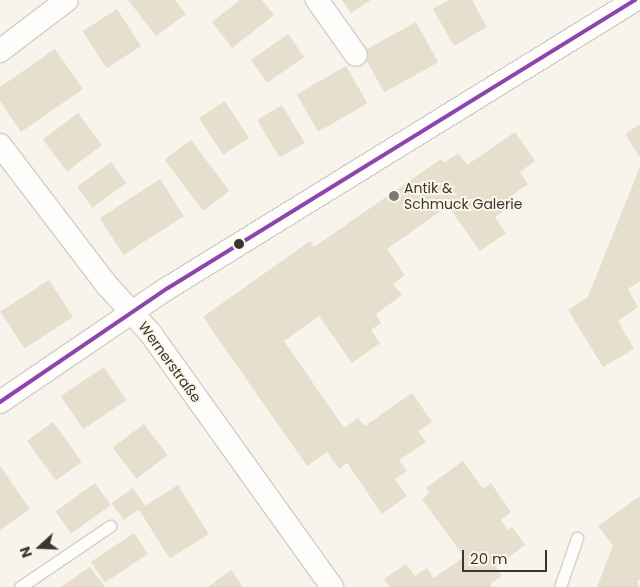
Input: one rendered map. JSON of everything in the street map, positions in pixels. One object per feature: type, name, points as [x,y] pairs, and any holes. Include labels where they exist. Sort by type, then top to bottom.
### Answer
[{"type":"street","points":[[0,51],[67,0]]},
{"type":"street","points":[[317,0],[356,55]]},
{"type":"street","points":[[0,402],[132,311],[635,0]]},
{"type":"street","name":"Wernerstraße","points":[[0,144],[106,284],[132,311],[332,587]]},
{"type":"lane","points":[[20,587],[110,526]]},
{"type":"lane","points":[[560,587],[577,538]]},
{"type":"building","points":[[128,0],[175,0],[186,14],[156,36]]},
{"type":"building","points":[[240,0],[262,0],[274,15],[232,48],[212,22]]},
{"type":"building","points":[[342,0],[371,0],[351,13]]},
{"type":"building","points":[[449,0],[472,0],[487,27],[454,46],[433,9]]},
{"type":"building","points":[[117,9],[141,46],[107,68],[83,31]]},
{"type":"building","points":[[416,22],[438,62],[384,92],[362,52]]},
{"type":"building","points":[[288,34],[304,57],[267,83],[251,60]]},
{"type":"building","points":[[55,49],[83,89],[21,132],[0,101],[0,87]]},
{"type":"building","points":[[346,66],[368,103],[318,132],[297,94]]},
{"type":"building","points":[[225,101],[249,138],[223,155],[199,118]]},
{"type":"building","points":[[282,105],[305,143],[280,158],[257,120]]},
{"type":"building","points":[[78,113],[102,145],[67,171],[43,139]]},
{"type":"building","points":[[640,124],[640,158],[625,134]]},
{"type":"building","points":[[515,132],[535,161],[520,172],[528,184],[504,201],[508,208],[495,217],[506,233],[480,251],[448,206],[387,249],[405,275],[393,284],[402,295],[376,314],[381,323],[371,330],[380,343],[352,363],[319,316],[284,341],[344,428],[358,418],[365,426],[412,393],[432,422],[418,431],[426,442],[399,460],[407,471],[395,479],[407,496],[382,514],[347,463],[339,469],[327,452],[307,466],[203,317],[310,241],[314,247],[441,159],[444,163],[458,153],[467,165]]},
{"type":"building","points":[[191,140],[230,191],[203,211],[165,160]]},
{"type":"building","points":[[111,162],[126,183],[92,208],[77,187]]},
{"type":"building","points":[[640,167],[640,281],[628,289],[638,307],[618,321],[634,349],[603,367],[568,310],[588,297]]},
{"type":"building","points":[[160,179],[184,216],[124,255],[100,218]]},
{"type":"building","points":[[49,280],[73,317],[24,348],[0,312]]},
{"type":"building","points":[[104,367],[126,400],[83,429],[61,396]]},
{"type":"building","points":[[53,422],[82,462],[56,480],[27,441]]},
{"type":"building","points":[[144,424],[167,455],[136,479],[113,447]]},
{"type":"building","points":[[463,461],[483,489],[491,483],[511,512],[501,520],[508,530],[512,527],[525,545],[496,567],[502,576],[490,584],[492,587],[390,587],[384,579],[406,564],[415,576],[427,568],[434,578],[464,557],[422,499],[429,493],[426,488]]},
{"type":"building","points":[[0,466],[30,509],[0,530]]},
{"type":"building","points":[[95,483],[111,505],[71,534],[55,512]]},
{"type":"building","points":[[178,485],[209,534],[170,559],[139,509]]},
{"type":"building","points":[[133,488],[145,505],[124,520],[112,503]]},
{"type":"building","points":[[640,496],[640,579],[637,581],[640,587],[597,587],[613,546],[598,526]]},
{"type":"building","points":[[134,533],[148,554],[105,583],[91,562]]},
{"type":"building","points":[[90,567],[105,587],[61,587]]},
{"type":"building","points":[[231,570],[243,587],[208,587]]},
{"type":"transit line","points":[[0,402],[168,288],[635,0]]},
{"type":"place","name":"Antik & Schmuck Galerie","points":[[394,196]]}]
